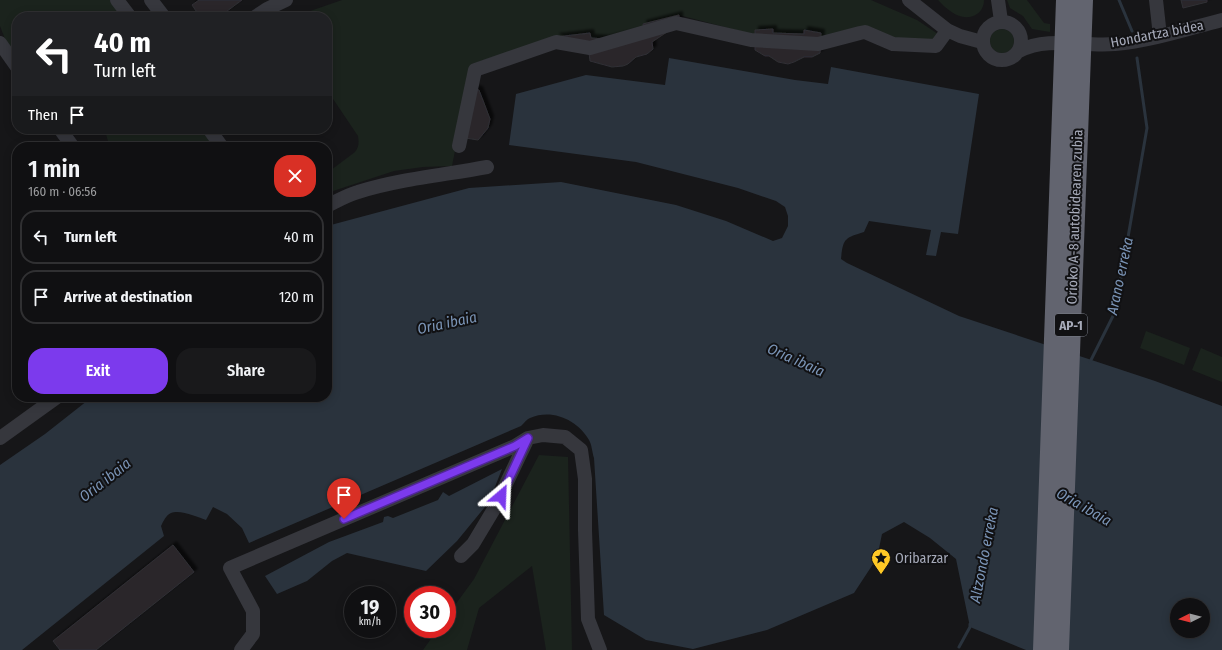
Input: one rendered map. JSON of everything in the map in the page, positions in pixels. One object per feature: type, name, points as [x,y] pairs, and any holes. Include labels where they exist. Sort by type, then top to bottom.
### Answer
[{"type":"highway","name":"Orioko A-8 autobidearen zubia","points":[[1043,650],[1066,0]]},
{"type":"highway","name":"Orioko A-8 autobidearen zubia","points":[[1059,650],[1083,0]]},
{"type":"street","points":[[118,0],[126,12]]},
{"type":"street","points":[[152,0],[160,12]]},
{"type":"street","points":[[262,12],[286,0]]},
{"type":"street","points":[[909,0],[947,30],[960,36],[978,38]]},
{"type":"street","points":[[998,0],[1002,21]]},
{"type":"street","points":[[1156,0],[1160,36]]},
{"type":"street","name":"Hondartza bidea","points":[[1019,51],[1026,47],[1045,43],[1103,45],[1123,43],[1160,36],[1222,20]]},
{"type":"street","points":[[1002,21],[1009,22],[1015,27],[1019,33],[1021,42],[1019,51],[1016,55],[1006,60],[995,59],[986,52],[978,38],[988,27],[994,23],[1002,21]]},
{"type":"street","points":[[459,146],[475,70],[556,42],[590,48],[676,23],[751,40],[818,44],[865,32],[894,44],[936,46],[944,35]]},
{"type":"street","name":"Hondartza bidea","points":[[1019,33],[1045,43]]},
{"type":"street","points":[[0,43],[12,60]]},
{"type":"street","points":[[332,204],[356,192],[405,180],[447,175],[487,167]]},
{"type":"street","points":[[0,438],[50,402]]},
{"type":"street","points":[[241,650],[253,634],[253,611],[230,568],[515,446],[528,438],[543,435],[565,437],[581,450],[585,479],[588,619],[600,650]]},
{"type":"street","points":[[461,556],[474,544],[494,509],[528,438]]},
{"type":"shaded area","points":[[0,0],[115,0],[123,12],[12,12],[12,50],[5,39],[0,26]]},
{"type":"shaded area","points":[[342,0],[871,0],[917,20],[938,34],[934,40],[821,38],[821,33],[805,30],[804,34],[773,33],[772,29],[756,30],[755,35],[679,15],[643,24],[644,30],[606,39],[591,38],[590,33],[556,37],[472,64],[452,166],[423,167],[394,171],[332,191],[332,169],[355,152],[359,140],[358,136],[332,97],[332,12],[307,12]]},
{"type":"shaded area","points":[[938,0],[984,0],[984,4],[979,13],[966,17],[951,12]]},
{"type":"shaded area","points":[[1007,0],[1027,0],[1044,23],[1050,24],[1050,32],[1032,29],[1023,16],[1010,8]]},
{"type":"shaded area","points":[[1002,29],[1011,32],[1014,41],[1011,50],[1002,53],[993,50],[990,41],[993,32]]},
{"type":"shaded area","points":[[106,134],[210,134],[215,142],[108,142]]},
{"type":"shaded area","points":[[1146,331],[1190,348],[1184,365],[1140,348]]},
{"type":"shaded area","points":[[1201,348],[1222,357],[1222,382],[1192,370]]},
{"type":"shaded area","points":[[539,455],[568,457],[572,650],[546,650],[532,566],[479,608],[467,650],[423,650],[432,638],[456,638],[456,604],[474,579]]},
{"type":"water","name":"Oria ibaia","points":[[669,58],[795,80],[828,84],[831,67],[979,94],[958,234],[941,232],[936,256],[926,255],[931,230],[869,221],[864,232],[846,240],[841,259],[959,316],[1155,381],[1222,406],[1222,650],[1026,650],[970,627],[956,559],[930,538],[904,522],[882,534],[877,558],[854,593],[767,630],[693,649],[646,640],[604,615],[594,458],[591,444],[584,433],[571,422],[555,415],[547,414],[530,418],[521,426],[249,543],[242,528],[227,514],[213,507],[206,520],[194,515],[179,512],[171,513],[166,517],[161,526],[164,536],[22,650],[0,650],[0,465],[45,434],[86,402],[332,402],[332,225],[469,188],[561,182],[676,205],[726,221],[773,241],[782,238],[788,226],[788,216],[785,207],[776,201],[738,188],[636,162],[509,145],[516,94],[586,75],[665,85]]},
{"type":"water","points":[[502,469],[489,502],[457,541],[426,571],[347,553],[332,561],[307,581],[277,594],[265,576],[329,542],[383,522],[384,517],[388,516],[393,518],[438,500],[443,492],[449,496]]},
{"type":"building","points":[[199,0],[242,0],[226,12],[197,12],[192,5]]},
{"type":"building","points":[[1181,0],[1207,0],[1207,2],[1183,8]]},
{"type":"building","points":[[679,15],[679,24],[652,42],[653,49],[647,54],[636,57],[628,64],[623,66],[612,67],[590,61],[589,53],[556,37],[590,33],[591,38],[606,39],[644,30],[643,24]]},
{"type":"building","points":[[773,29],[773,33],[804,34],[804,30],[821,33],[820,53],[812,57],[804,57],[788,64],[778,62],[769,56],[765,56],[755,50],[755,30]]},
{"type":"building","points":[[474,89],[479,90],[490,119],[488,128],[478,140],[465,138]]},
{"type":"building","points":[[173,545],[194,572],[96,650],[60,650],[53,641]]},
{"type":"waterway","name":"Arano erreka","points":[[1119,0],[1132,31]]},
{"type":"waterway","name":"Arano erreka","points":[[1090,362],[1115,312],[1147,128],[1137,58]]},
{"type":"waterway","name":"Altzondo erreka","points":[[959,647],[970,627],[970,624]]},
{"type":"place","name":"Oribarzar","points":[[881,575]]},
{"type":"route","points":[[344,519],[515,446],[528,438],[501,496]]}]
